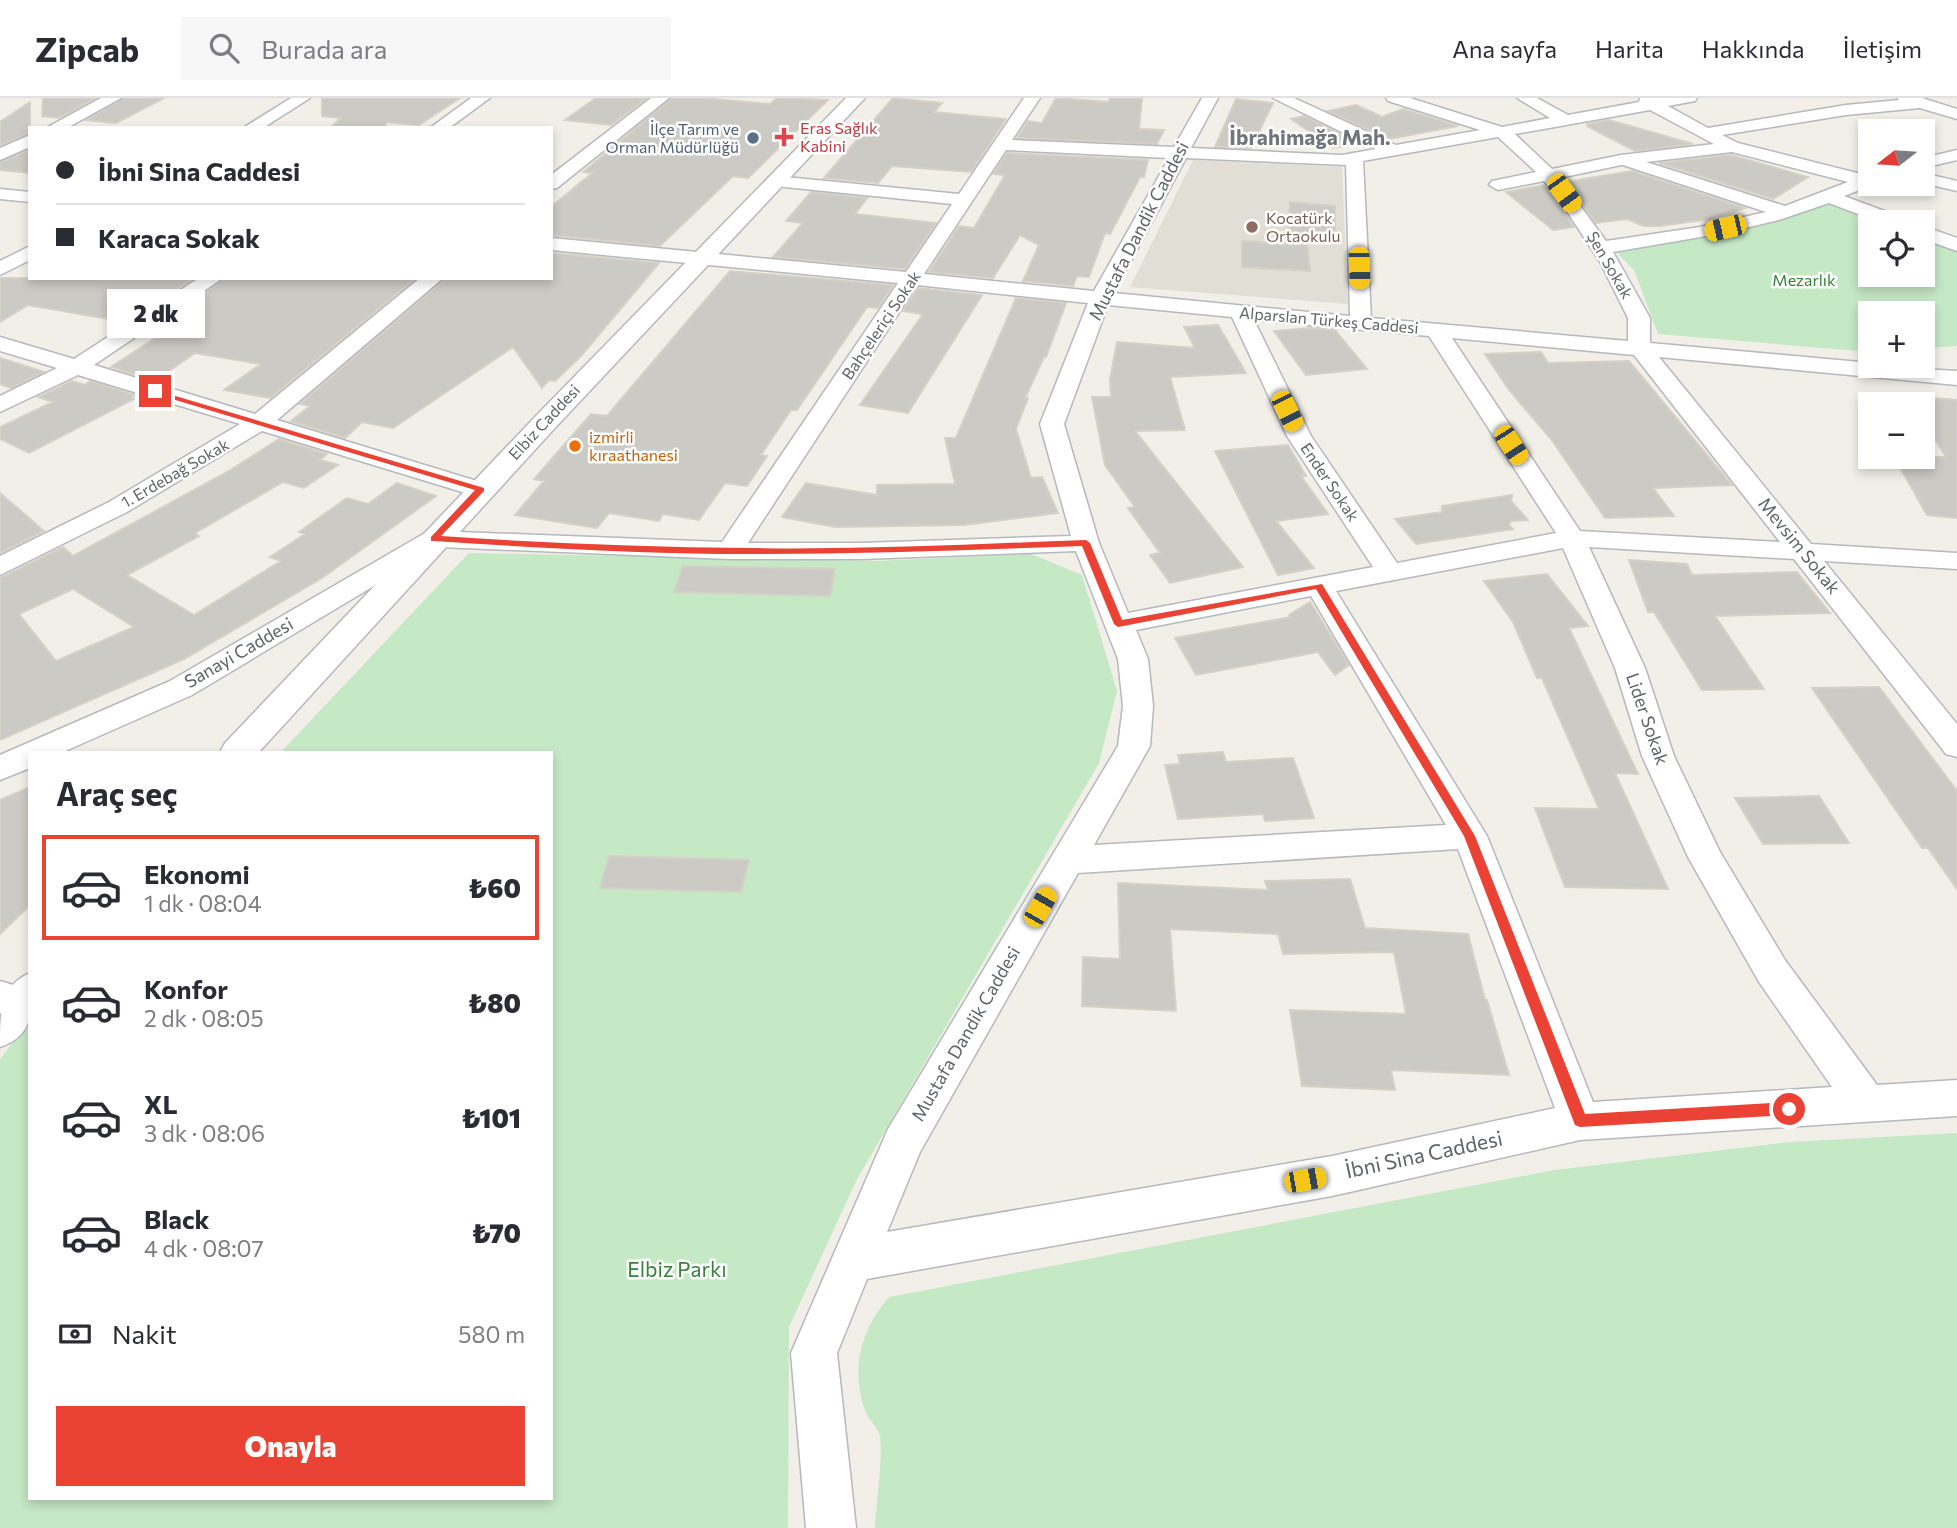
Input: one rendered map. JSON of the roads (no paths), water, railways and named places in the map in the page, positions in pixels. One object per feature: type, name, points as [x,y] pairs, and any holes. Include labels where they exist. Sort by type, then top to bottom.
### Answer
[{"type":"street","points":[[58,126],[114,98]]},
{"type":"street","points":[[254,126],[303,98]]},
{"type":"street","points":[[441,126],[482,98]]},
{"type":"street","points":[[553,182],[661,98]]},
{"type":"street","name":"Elbiz Caddesi","points":[[239,751],[481,489],[856,98]]},
{"type":"street","name":"Bahçeleriçi Sokak","points":[[729,551],[1032,98]]},
{"type":"street","name":"Mustafa Dandik Caddesi","points":[[831,1528],[814,1353],[903,1142],[1134,746],[1138,706],[1133,659],[1086,543],[1052,424],[1100,299],[1210,98]]},
{"type":"street","points":[[1281,98],[1394,151]]},
{"type":"street","points":[[1394,98],[1502,132]]},
{"type":"street","points":[[1525,98],[1567,121]]},
{"type":"street","points":[[1001,145],[1342,160],[1567,121],[1647,102],[1689,98]]},
{"type":"street","points":[[1705,133],[1913,100],[1957,114]]},
{"type":"street","points":[[1647,102],[1732,147],[1858,178]]},
{"type":"street","name":"Şen Sokak","points":[[1502,132],[1550,175],[1601,248],[1639,318],[1639,347]]},
{"type":"street","points":[[6,152],[28,141]]},
{"type":"street","points":[[1498,186],[1621,160],[1732,147]]},
{"type":"street","points":[[6,152],[28,150]]},
{"type":"street","points":[[1936,160],[1957,155]]},
{"type":"street","points":[[1354,158],[1360,323]]},
{"type":"street","points":[[553,160],[577,164]]},
{"type":"street","points":[[1621,160],[1784,212]]},
{"type":"street","points":[[775,181],[964,200]]},
{"type":"street","points":[[1936,181],[1957,186]]},
{"type":"street","points":[[1601,248],[1709,231],[1829,198],[1858,185]]},
{"type":"street","points":[[0,194],[28,197]]},
{"type":"street","points":[[1829,198],[1862,210]]},
{"type":"street","points":[[1935,237],[1957,245]]},
{"type":"street","name":"Alparslan Türkeş Caddesi","points":[[553,244],[1240,313],[1639,347],[1858,369]]},
{"type":"street","points":[[0,269],[28,253]]},
{"type":"street","points":[[0,405],[77,368],[209,280]]},
{"type":"street","name":"1. Erdebağ Sokak","points":[[0,567],[118,507],[259,423],[431,280]]},
{"type":"street","name":"Ender Sokak","points":[[1240,313],[1299,436],[1390,572]]},
{"type":"street","name":"Lider Sokak","points":[[1435,330],[1572,538],[1630,668],[1658,756],[1704,857],[1772,971],[1867,1104]]},
{"type":"street","points":[[0,344],[481,489]]},
{"type":"street","name":"Mevsim Sokak","points":[[1639,347],[1957,746]]},
{"type":"street","points":[[1935,362],[1957,359]]},
{"type":"street","name":"Alparslan Türkeş Caddesi","points":[[1935,376],[1957,378]]},
{"type":"street","points":[[1118,624],[1572,538],[1957,561]]},
{"type":"street","points":[[434,539],[729,551],[863,551],[1086,543]]},
{"type":"street","name":"Sanayi Caddesi","points":[[37,751],[181,688],[434,539]]},
{"type":"street","points":[[1319,586],[1469,836],[1580,1121]]},
{"type":"street","points":[[0,768],[28,756]]},
{"type":"street","points":[[1067,860],[1469,836]]},
{"type":"street","name":"İbni Sina Caddesi","points":[[853,1260],[1332,1176],[1580,1121],[1957,1098]]},
{"type":"place","name":"Eras Sağlık Kabini","points":[[784,137]]},
{"type":"place","name":"İlçe Tarım ve Orman Müdürlüğü","points":[[753,138]]},
{"type":"place","name":"Kocatürk Ortaokulu","points":[[1252,227]]},
{"type":"place","name":"izmirli kıraathanesi","points":[[575,446]]},
{"type":"district","name":"İbrahimağa Mah.","points":[[1310,138]]},
{"type":"park label","name":"Mezarlık","points":[[1804,280]]},
{"type":"park label","name":"Elbiz Parkı","points":[[677,1270]]}]
